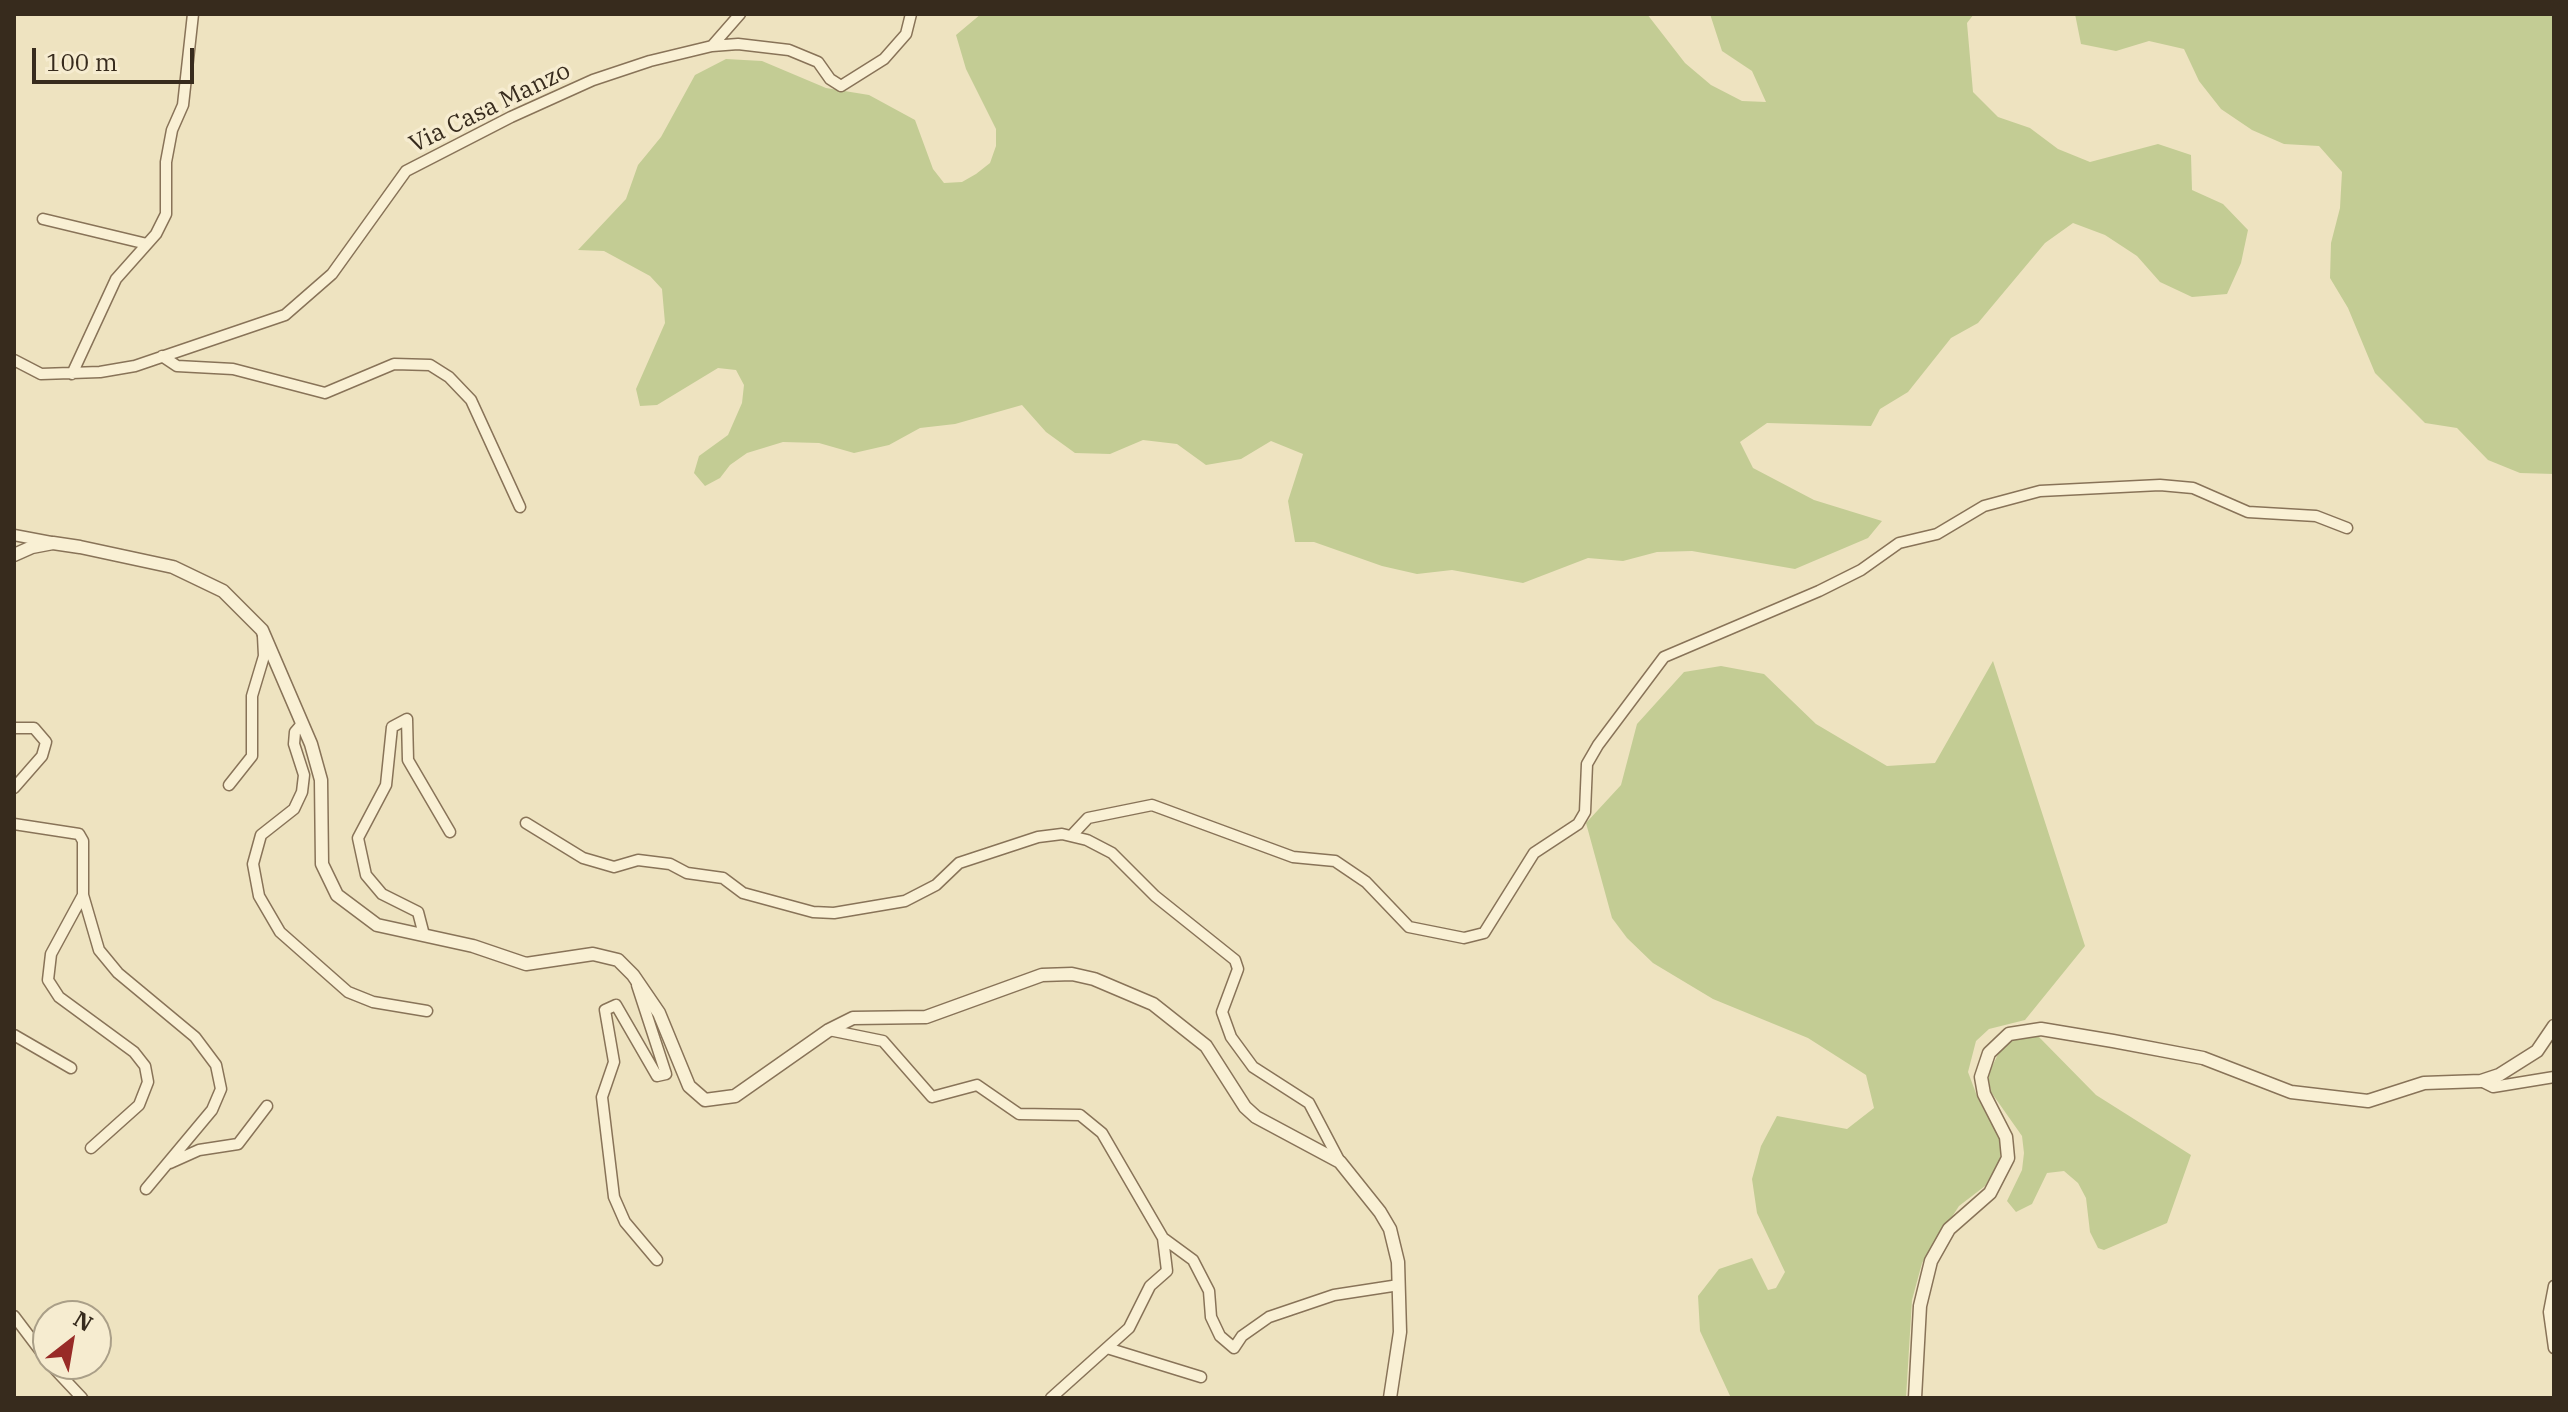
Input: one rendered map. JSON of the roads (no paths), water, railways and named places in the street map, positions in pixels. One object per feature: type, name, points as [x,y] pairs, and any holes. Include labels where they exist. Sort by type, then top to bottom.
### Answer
[{"type":"street","points":[[72,374],[116,279],[147,244],[166,214],[166,162],[172,130],[183,105],[193,14]]},
{"type":"street","points":[[712,46],[740,14]]},
{"type":"street","name":"Via Casa Manzo","points":[[14,360],[41,374],[72,374],[135,366],[285,315],[332,274],[406,171],[511,117],[593,80],[650,61],[712,46],[738,44],[789,50],[818,62],[830,79],[841,86],[884,59],[906,34],[911,14]]},
{"type":"street","points":[[43,219],[147,244]]},
{"type":"street","points":[[162,356],[177,366],[233,369],[325,393],[394,364],[430,365],[449,377],[471,400],[520,507]]},
{"type":"street","points":[[1073,834],[1088,818],[1152,805],[1293,857],[1335,861],[1366,882],[1409,927],[1464,938],[1484,933],[1534,853],[1578,824],[1585,812],[1587,764],[1664,657],[1819,591],[1861,570],[1899,543],[1937,534],[1984,506],[2040,491],[2160,485],[2193,488],[2248,512],[2316,516],[2347,528]]},
{"type":"street","points":[[14,535],[187,573],[223,591],[262,630],[311,744],[321,780],[322,864],[331,886],[346,903],[377,925],[526,964],[576,955],[608,956],[627,967],[659,1013],[689,1086],[705,1100],[735,1096],[829,1030],[853,1018],[926,1017],[1042,975],[1061,973],[1094,979],[1129,991],[1175,1018],[1206,1046],[1245,1107],[1256,1117],[1340,1162]]},
{"type":"street","points":[[14,555],[53,543]]},
{"type":"street","points":[[229,785],[252,756],[252,696],[264,656],[262,630]]},
{"type":"street","points":[[424,935],[418,912],[382,894],[366,875],[358,838],[386,785],[392,727],[407,719],[408,760],[450,832]]},
{"type":"street","points":[[301,725],[295,732],[294,744],[304,775],[302,792],[294,809],[261,835],[253,864],[259,896],[267,914],[292,945],[348,992],[373,1002],[427,1011]]},
{"type":"street","points":[[14,728],[34,728],[46,742],[42,756],[14,788]]},
{"type":"street","points":[[526,823],[583,858],[614,867],[638,860],[670,864],[687,873],[723,878],[743,893],[813,912],[834,913],[905,901],[936,885],[959,863],[1038,837],[1073,834],[1112,853],[1155,896],[1235,960],[1237,975],[1222,1012],[1231,1037],[1253,1067],[1309,1103],[1340,1162],[1371,1198],[1390,1229],[1399,1285],[1400,1332],[1390,1398]]},
{"type":"street","points":[[14,824],[79,834],[83,841],[83,895],[99,950],[108,962],[195,1037],[216,1065],[221,1089],[218,1100],[146,1189]]},
{"type":"street","points":[[83,895],[51,954],[48,980],[59,997],[134,1052],[145,1066],[148,1082],[139,1105],[91,1148]]},
{"type":"street","points":[[633,975],[666,1074],[657,1076],[616,1005],[605,1010],[614,1062],[602,1097],[614,1197],[625,1222],[657,1260]]},
{"type":"street","points":[[1915,1398],[1920,1306],[1931,1261],[1949,1229],[1990,1193],[2008,1158],[2006,1137],[1984,1094],[1981,1077],[1989,1053],[2009,1034],[2041,1029],[2184,1054],[2291,1092],[2368,1101],[2424,1083],[2481,1081],[2519,1064],[2537,1051],[2554,1026]]},
{"type":"street","points":[[829,1030],[883,1041],[932,1097],[977,1085],[1019,1114],[1080,1115],[1102,1133],[1163,1238],[1167,1271],[1150,1286],[1129,1328],[1051,1398]]},
{"type":"street","points":[[14,1035],[71,1068]]},
{"type":"street","points":[[2481,1081],[2493,1087],[2554,1077]]},
{"type":"street","points":[[170,1163],[199,1150],[238,1144],[267,1106]]},
{"type":"street","points":[[1163,1238],[1193,1260],[1209,1291],[1211,1317],[1220,1336],[1234,1348],[1242,1336],[1269,1317],[1334,1295],[1399,1285]]},
{"type":"street","points":[[2554,1286],[2549,1312],[2554,1348]]},
{"type":"street","points":[[14,1316],[32,1340]]},
{"type":"street","points":[[1107,1348],[1201,1377]]},
{"type":"street","points":[[65,1380],[82,1398]]}]
